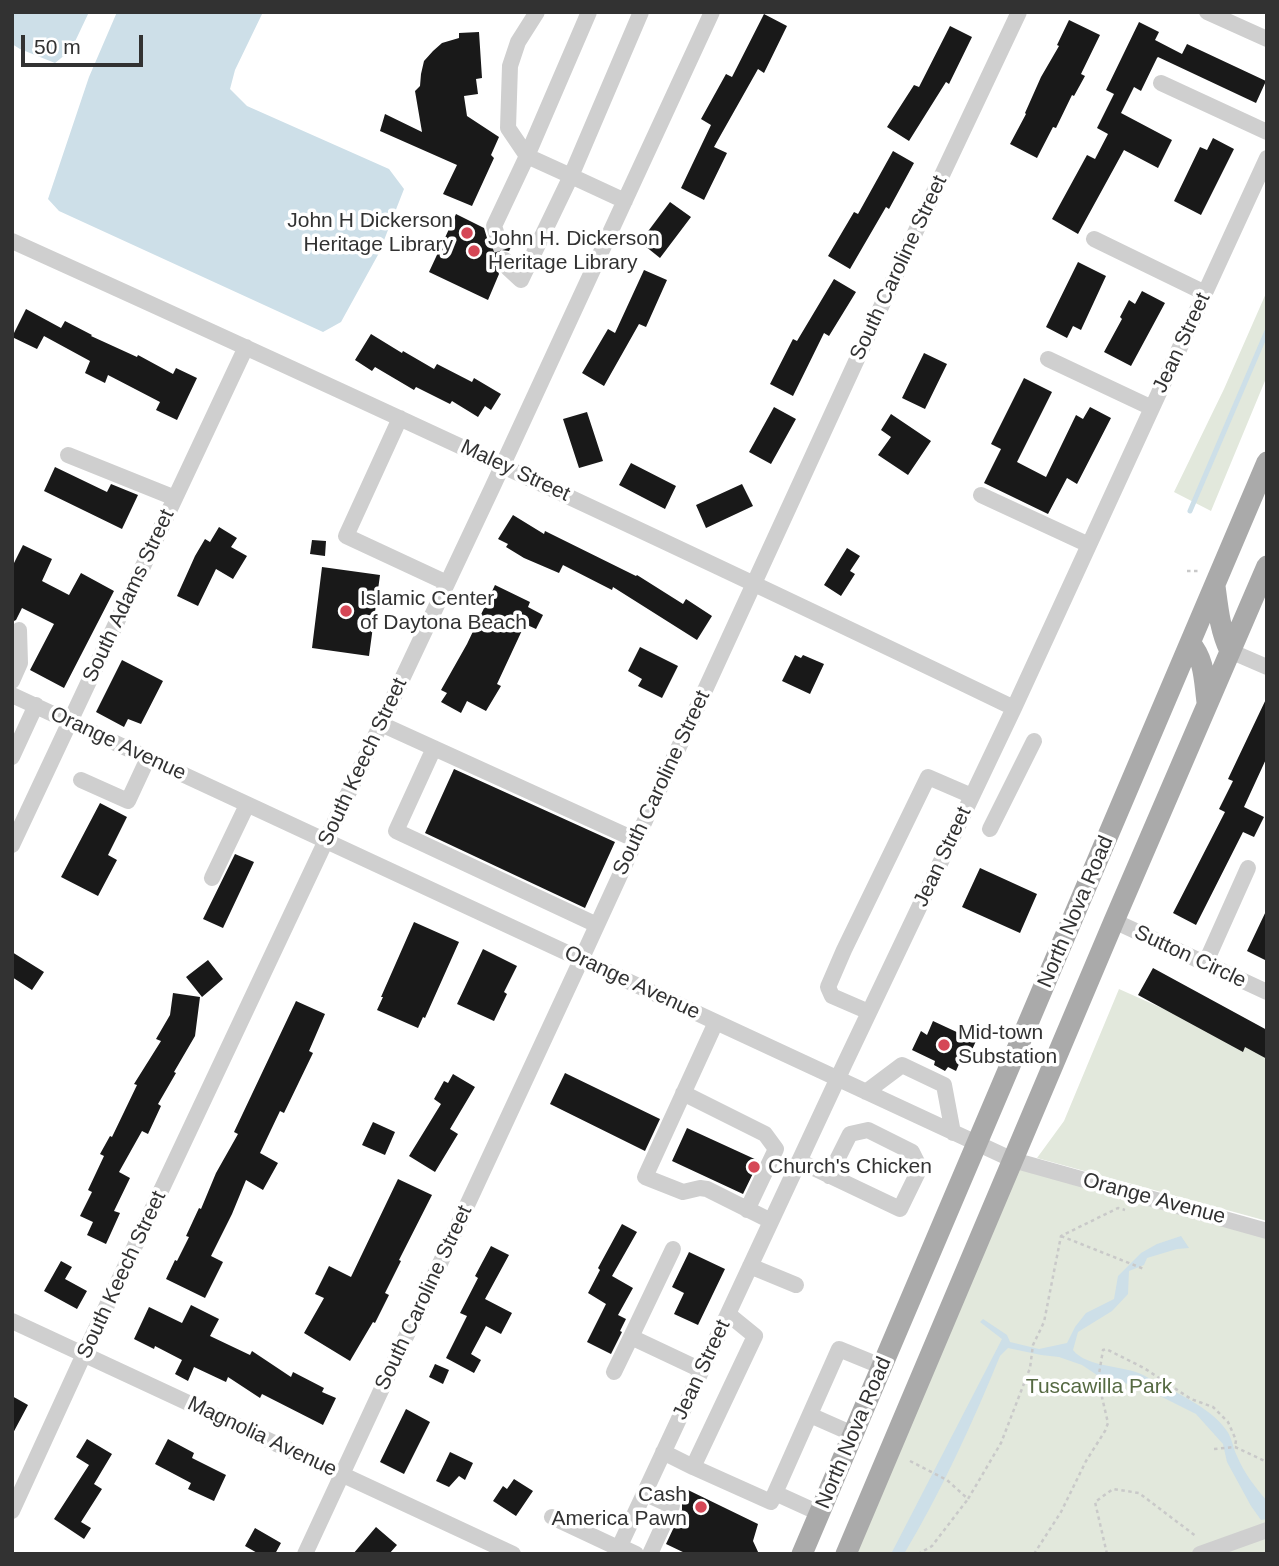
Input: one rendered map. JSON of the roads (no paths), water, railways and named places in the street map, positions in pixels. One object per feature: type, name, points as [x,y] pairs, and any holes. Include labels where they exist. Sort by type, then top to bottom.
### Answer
[{"type":"main road","name":"North Nova Road","points":[[802,1554],[1267,462]]},
{"type":"main road","name":"North Nova Road","points":[[846,1554],[1267,566]]},
{"type":"main road","points":[[1215,584],[1220,621],[1230,651]]},
{"type":"main road","points":[[1190,643],[1198,652],[1202,665],[1207,704]]},
{"type":"street","points":[[537,12],[518,42],[510,66],[508,128],[527,156],[625,201]]},
{"type":"street","points":[[496,230],[589,12]]},
{"type":"street","points":[[505,260],[508,268],[522,280],[571,176],[641,12]]},
{"type":"street","name":"South Keech Street","points":[[12,1511],[712,12]]},
{"type":"street","name":"South Caroline Street","points":[[305,1554],[1019,12]]},
{"type":"street","points":[[1207,12],[1267,40]]},
{"type":"street","points":[[1161,83],[1267,132]]},
{"type":"street","name":"Jean Street","points":[[618,1549],[1014,708],[1267,158]]},
{"type":"street","points":[[1094,239],[1205,293]]},
{"type":"street","name":"Maley Street","points":[[12,241],[502,465],[1014,708]]},
{"type":"street","name":"South Adams Street","points":[[12,845],[246,347]]},
{"type":"street","points":[[1048,359],[1152,408]]},
{"type":"street","points":[[400,418],[346,536],[447,583]]},
{"type":"street","points":[[68,455],[175,498]]},
{"type":"street","points":[[981,495],[1089,545]]},
{"type":"street","points":[[12,681],[20,663],[19,630]]},
{"type":"street","points":[[1230,651],[1267,667]]},
{"type":"street","name":"Orange Avenue","points":[[12,695],[1013,1160],[1267,1231]]},
{"type":"street","points":[[12,757],[16,738],[36,705]]},
{"type":"street","points":[[381,724],[636,840]]},
{"type":"street","points":[[990,830],[1034,741]]},
{"type":"street","points":[[434,748],[396,831],[597,925]]},
{"type":"street","points":[[81,780],[128,801],[148,758]]},
{"type":"street","points":[[869,1012],[832,996],[828,987],[844,950],[928,777],[972,796]]},
{"type":"street","points":[[212,878],[247,804]]},
{"type":"street","points":[[1205,964],[1248,868]]},
{"type":"street","name":"Sutton Circle","points":[[1114,922],[1267,992]]},
{"type":"street","points":[[716,1022],[645,1177],[683,1192],[707,1189],[771,1220]]},
{"type":"street","points":[[866,1092],[902,1065],[944,1085],[953,1133]]},
{"type":"street","points":[[683,1093],[765,1134],[776,1149],[747,1210]]},
{"type":"street","points":[[799,1161],[900,1209],[920,1168],[912,1152],[869,1130],[850,1134],[829,1175]]},
{"type":"street","points":[[614,1372],[673,1249]]},
{"type":"street","points":[[750,1266],[796,1285]]},
{"type":"street","points":[[693,1467],[755,1336],[728,1314]]},
{"type":"street","name":"Magnolia Avenue","points":[[12,1321],[513,1554]]},
{"type":"street","points":[[631,1337],[701,1370]]},
{"type":"street","points":[[663,1452],[771,1502],[839,1349],[883,1367]]},
{"type":"street","points":[[810,1415],[853,1434]]},
{"type":"street","points":[[644,1493],[672,1506],[650,1554]]},
{"type":"street","points":[[775,1493],[819,1513]]},
{"type":"street","points":[[552,1517],[618,1549],[636,1554]]},
{"type":"street","points":[[1199,1546],[1267,1530]]},
{"type":"waterway","points":[[1190,511],[1267,331]]},
{"type":"tunnel","points":[[497,235],[505,260]]},
{"type":"place","name":"John H Dickerson Heritage Library","points":[[467,233]]},
{"type":"place","name":"John H. Dickerson Heritage Library","points":[[474,251]]},
{"type":"place","name":"Islamic Center of Daytona Beach","points":[[346,611]]},
{"type":"place","name":"Mid-town Substation","points":[[944,1045]]},
{"type":"place","name":"Church's Chicken","points":[[754,1167]]},
{"type":"place","name":"Cash America Pawn","points":[[701,1507]]},
{"type":"park label","name":"Tuscawilla Park","points":[[1099,1387]]}]
